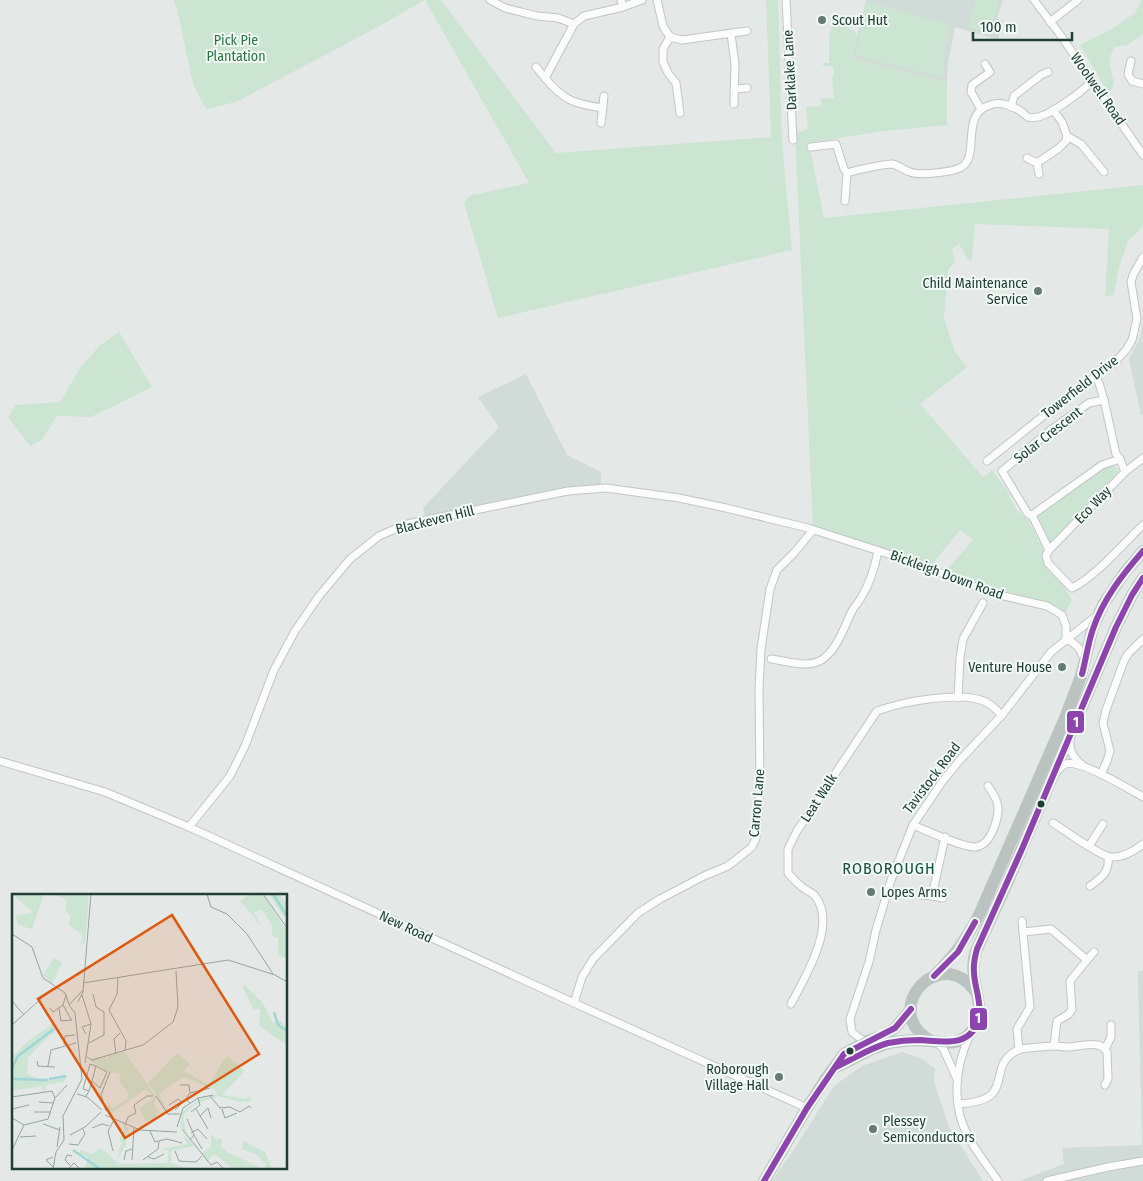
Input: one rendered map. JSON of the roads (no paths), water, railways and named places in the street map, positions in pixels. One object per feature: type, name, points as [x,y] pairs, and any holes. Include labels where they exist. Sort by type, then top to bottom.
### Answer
[{"type":"highway","name":"Tavistock Road","points":[[764,1181],[807,1108],[844,1054],[895,1028],[911,1009],[914,994],[918,987],[934,976],[958,952],[969,936],[1065,718],[1100,611],[1124,572],[1143,551]]},
{"type":"highway","points":[[972,1030],[979,1016],[980,1008],[972,974],[974,956],[1116,627],[1143,578]]},
{"type":"highway","points":[[934,976],[949,974],[957,976],[966,981],[976,992]]},
{"type":"highway","points":[[911,1009],[913,1022],[917,1028],[934,1042]]},
{"type":"highway","name":"Tavistock Road","points":[[836,1066],[881,1045],[912,1040],[946,1044],[961,1040],[972,1030]]},
{"type":"street","points":[[490,0],[506,8],[537,16],[558,18],[574,24]]},
{"type":"street","points":[[545,78],[574,24],[584,16],[622,3],[642,0]]},
{"type":"street","points":[[657,0],[662,26],[670,38],[682,40],[747,31]]},
{"type":"street","name":"Darklake Lane","points":[[786,0],[793,140]]},
{"type":"street","name":"Woolwell Road","points":[[1034,0],[1060,33],[1143,154]]},
{"type":"street","points":[[1050,22],[1078,0]]},
{"type":"street","points":[[731,34],[735,64],[734,104]]},
{"type":"street","points":[[670,38],[663,50],[663,62],[668,73],[676,83],[680,113]]},
{"type":"street","points":[[1131,61],[1128,74],[1132,81],[1143,84]]},
{"type":"street","points":[[981,109],[971,92],[972,85],[990,72],[985,64]]},
{"type":"street","points":[[1011,107],[1014,96],[1044,73],[1036,67]]},
{"type":"street","points":[[536,68],[553,88],[565,97],[578,104],[603,108]]},
{"type":"street","points":[[847,173],[893,164],[911,172],[922,174],[961,168],[967,163],[970,154],[973,126],[976,115],[981,109],[996,103],[1011,107],[1028,117],[1041,117],[1093,81]]},
{"type":"street","points":[[734,89],[747,88]]},
{"type":"street","points":[[601,123],[604,96]]},
{"type":"street","points":[[1037,163],[1066,141],[1067,136],[1062,122],[1053,110]]},
{"type":"street","points":[[1067,136],[1081,144],[1104,172]]},
{"type":"street","points":[[812,147],[836,144],[847,173],[845,201]]},
{"type":"street","points":[[1028,158],[1037,163]]},
{"type":"street","points":[[1037,163],[1039,174]]},
{"type":"street","name":"Towerfield Drive","points":[[987,461],[1115,362],[1126,350],[1132,340],[1137,319],[1131,282],[1142,261]]},
{"type":"street","points":[[1096,377],[1104,400],[1116,454],[1125,472]]},
{"type":"street","name":"Solar Crescent","points":[[1032,515],[1028,514],[1002,471],[1052,429],[1089,402],[1104,400]]},
{"type":"street","name":"Eco Way","points":[[1048,552],[1125,472],[1143,458]]},
{"type":"street","points":[[1120,459],[1102,465],[1032,515],[1048,552],[1048,563],[1072,588],[1085,580],[1143,525]]},
{"type":"street","name":"Blackeven Hill","points":[[189,827],[230,776],[245,746],[257,710],[274,670],[295,631],[319,596],[350,559],[379,536],[407,524],[568,491],[606,488],[679,498],[742,511],[810,529]]},
{"type":"street","name":"Bickleigh Down Road","points":[[810,529],[937,571],[992,593],[1047,606],[1062,615],[1066,626],[1066,639]]},
{"type":"street","name":"Carron Lane","points":[[574,1003],[582,977],[593,959],[638,913],[667,895],[728,866],[752,847],[756,838],[760,788],[759,689],[761,649],[770,589],[776,570],[794,553],[810,529]]},
{"type":"street","points":[[771,659],[812,663],[823,659],[832,650],[852,611],[861,599],[875,566],[878,551]]},
{"type":"street","points":[[958,698],[963,639],[983,603]]},
{"type":"street","name":"Tavistock Road","points":[[865,1042],[852,1032],[850,1019],[869,962],[888,889],[914,825],[942,782],[1002,715],[1051,652],[1066,639],[1092,622],[1100,611]]},
{"type":"street","points":[[1066,639],[1081,651],[1084,663]]},
{"type":"street","points":[[1101,774],[1108,761],[1110,752],[1103,723],[1106,710],[1124,661],[1128,654],[1143,639]]},
{"type":"street","name":"Leat Walk","points":[[791,1004],[816,952],[822,928],[822,912],[814,895],[801,887],[788,874],[788,848],[797,831],[877,711],[894,705],[916,701],[958,698],[987,702],[1002,715]]},
{"type":"street","points":[[1074,723],[1070,748],[1074,758],[1083,766]]},
{"type":"street","name":"New Road","points":[[0,761],[105,792],[189,827],[807,1108]]},
{"type":"street","points":[[1048,787],[1065,764],[1071,764],[1083,766],[1101,774],[1143,797]]},
{"type":"street","points":[[914,825],[962,844],[976,847],[985,843],[992,834],[998,817],[997,798],[988,786]]},
{"type":"street","points":[[1053,823],[1108,856],[1124,855],[1143,844]]},
{"type":"street","points":[[1089,846],[1103,824]]},
{"type":"street","points":[[932,896],[945,837]]},
{"type":"street","points":[[1090,886],[1107,871],[1108,856]]},
{"type":"street","points":[[922,895],[943,898]]},
{"type":"street","points":[[1019,1050],[1017,1029],[1030,1006],[1022,921]]},
{"type":"street","points":[[1023,932],[1051,929],[1087,960]]},
{"type":"street","points":[[1054,1046],[1057,1021],[1072,1010],[1070,981],[1094,952]]},
{"type":"street","points":[[1105,1049],[1111,1037],[1111,1025]]},
{"type":"street","points":[[972,1030],[963,1048],[957,1079],[960,1117],[968,1136],[998,1181]]},
{"type":"street","points":[[934,1042],[943,1048],[957,1079]]},
{"type":"street","points":[[958,1104],[987,1099],[998,1087],[1003,1064],[1007,1058],[1019,1050],[1054,1046],[1066,1048],[1093,1044],[1100,1046],[1107,1052],[1108,1079],[1105,1085]]},
{"type":"street","points":[[1047,1181],[1143,1161]]},
{"type":"place","name":"Scout Hut","points":[[822,20]]},
{"type":"place","name":"Child Maintenance Service","points":[[1038,291]]},
{"type":"place","name":"Venture House","points":[[1062,667]]},
{"type":"place","name":"Lopes Arms","points":[[871,892]]},
{"type":"place","name":"Roborough Village Hall","points":[[779,1077]]},
{"type":"place","name":"Plessey Semiconductors","points":[[873,1129]]},
{"type":"district","name":"ROBOROUGH","points":[[889,868]]},
{"type":"park label","name":"Pick Pie Plantation","points":[[236,48]]}]
